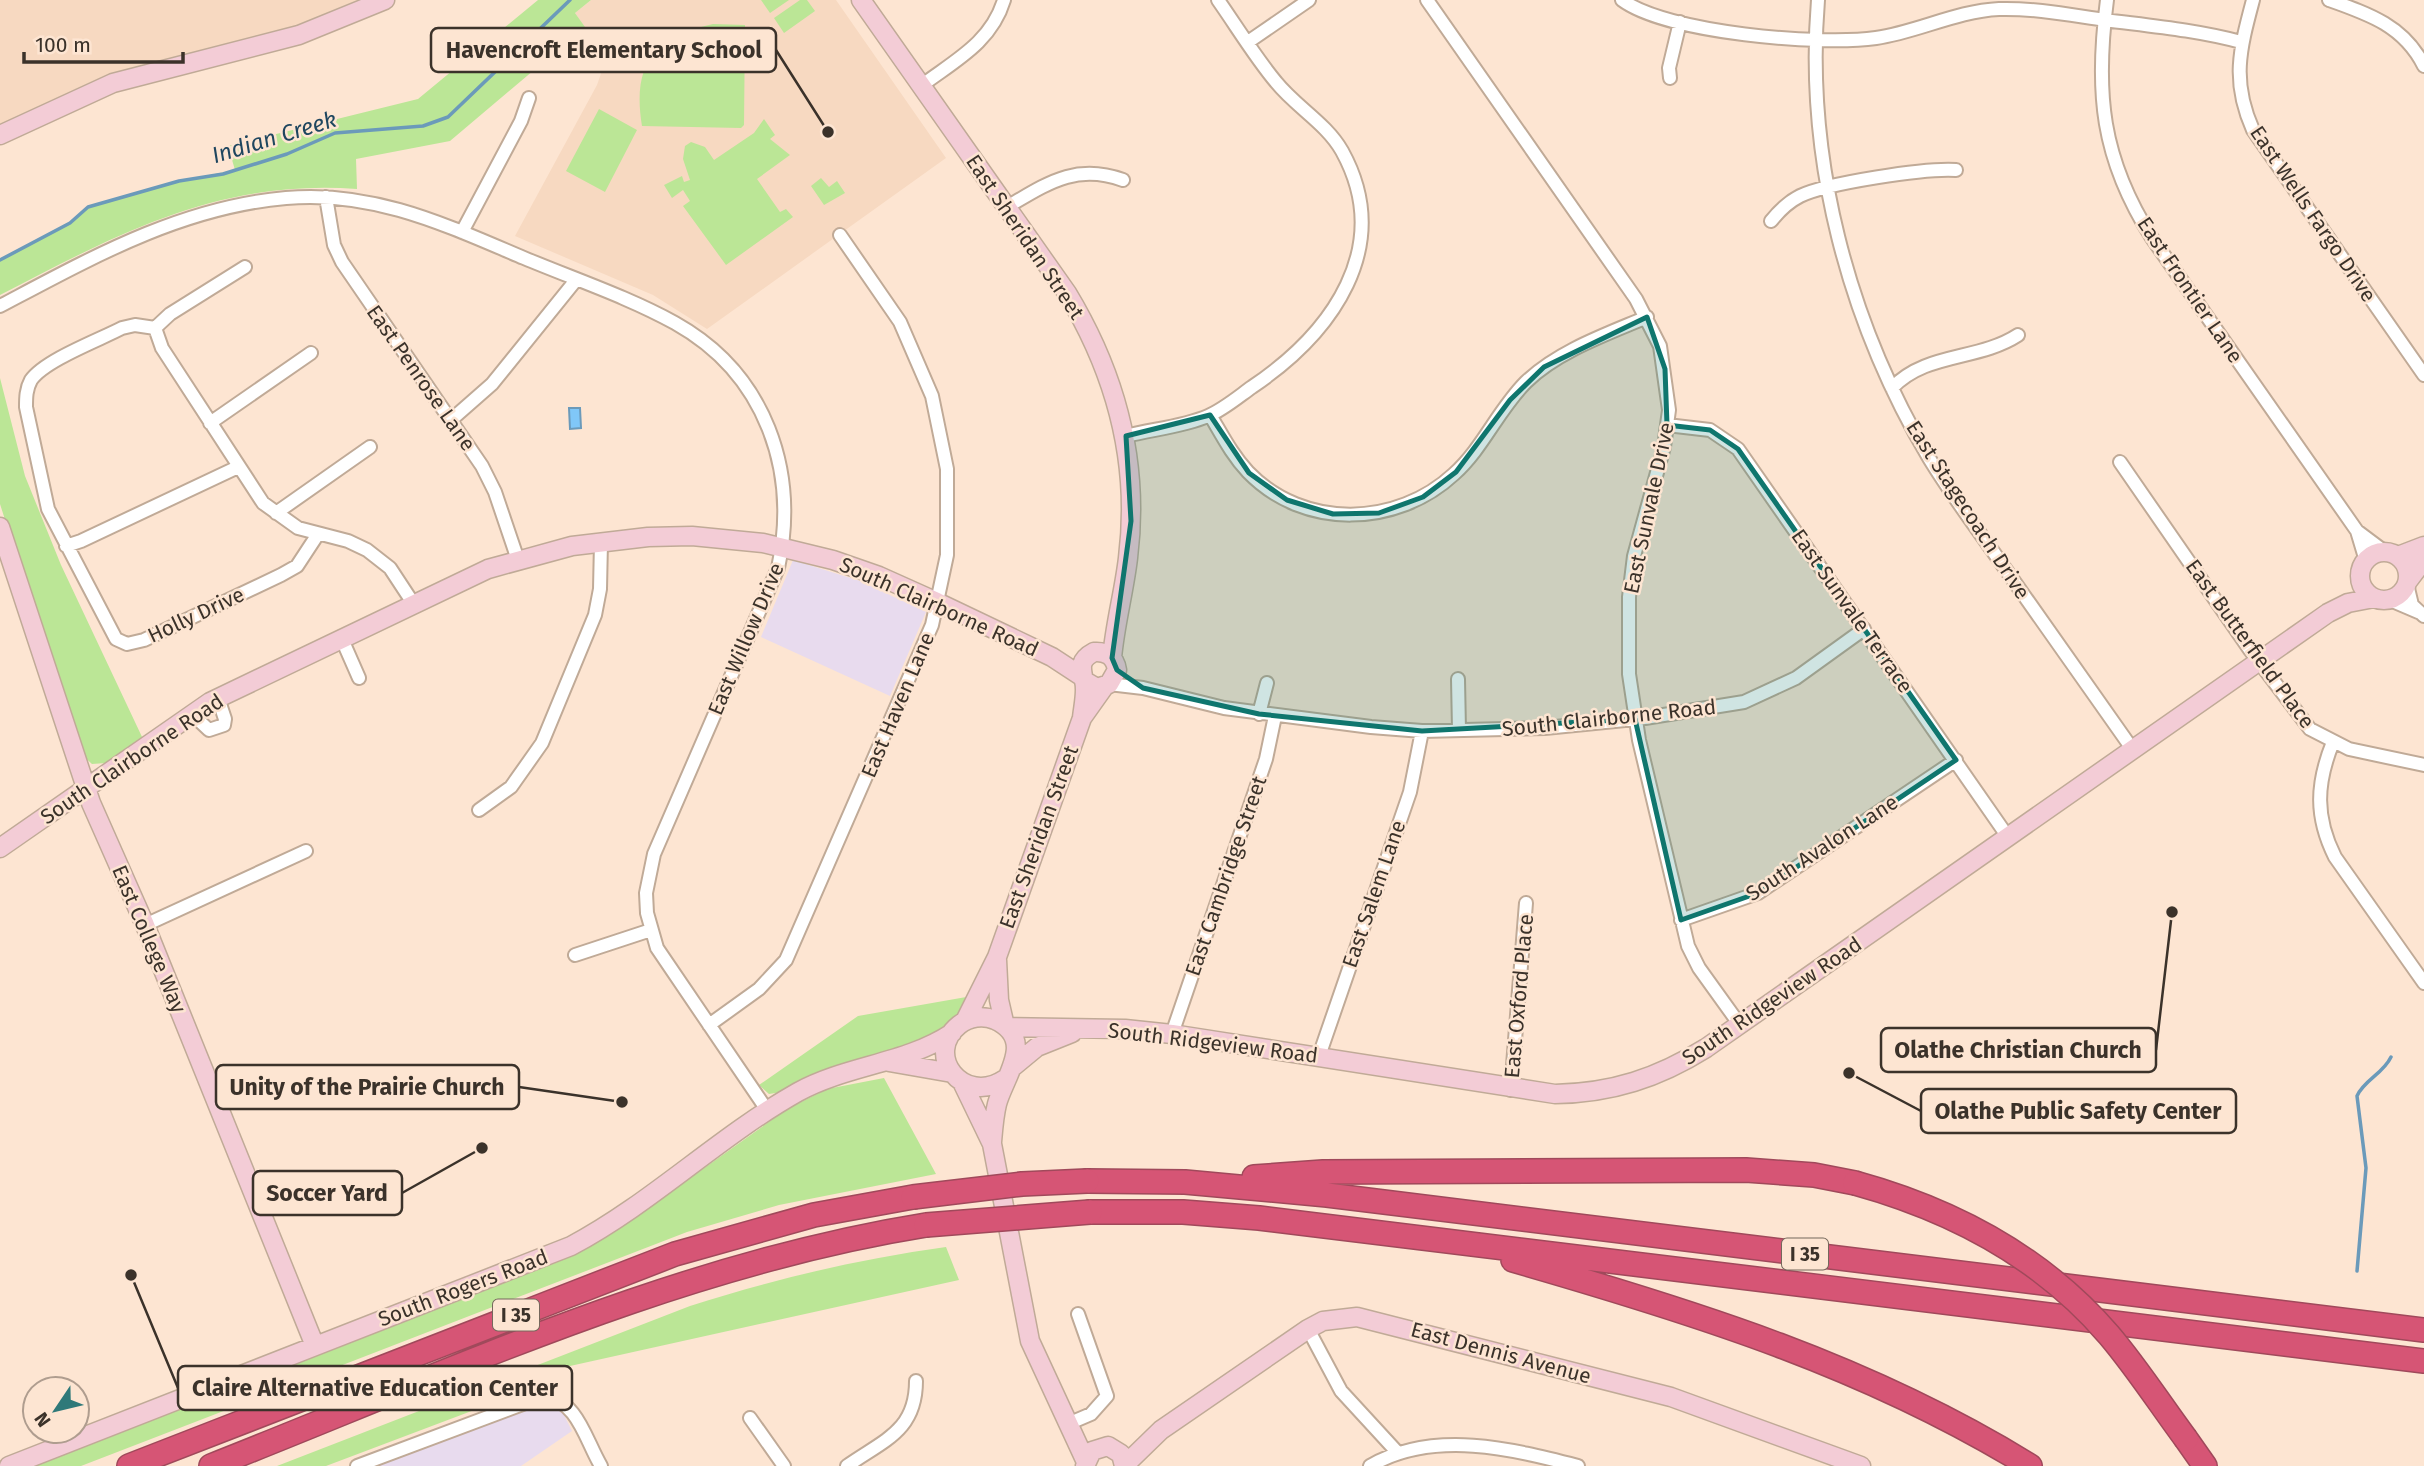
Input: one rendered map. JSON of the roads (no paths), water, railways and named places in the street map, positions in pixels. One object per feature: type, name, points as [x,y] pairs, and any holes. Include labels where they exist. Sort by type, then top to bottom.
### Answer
[{"type":"highway","points":[[1185,1182],[1323,1172],[1746,1170],[1814,1175],[1855,1183],[1952,1216],[2037,1267],[2066,1291],[2108,1334],[2205,1466]]},
{"type":"highway","name":"I 35","points":[[129,1466],[675,1254],[814,1215],[913,1196],[1023,1184],[1087,1181],[1185,1182],[1353,1198],[2424,1330]]},
{"type":"highway","name":"I 35","points":[[211,1466],[674,1286],[794,1250],[926,1225],[1090,1212],[1183,1212],[1247,1217],[2424,1361]]},
{"type":"highway","points":[[1446,1241],[1695,1313],[1788,1346],[1913,1402],[2030,1466]]},
{"type":"street","points":[[0,135],[113,83],[299,35],[385,0]]},
{"type":"street","name":"East Sheridan Street","points":[[861,0],[1082,317],[1107,374],[1126,436],[1131,521],[1128,559],[1114,625],[1111,675],[1082,718],[996,957],[959,1027]]},
{"type":"street","points":[[921,86],[977,45],[991,28],[1004,0]]},
{"type":"street","points":[[1126,436],[1210,415],[1275,370],[1322,325],[1349,282],[1361,232],[1356,186],[1341,149],[1276,82],[1218,0]]},
{"type":"street","points":[[1248,43],[1309,0]]},
{"type":"street","name":"East Sunvale Drive","points":[[1427,0],[1657,335],[1665,369],[1667,425],[1664,447],[1642,518],[1629,597],[1629,674],[1635,719],[1681,920],[1699,968],[1740,1024]]},
{"type":"street","points":[[1622,0],[1650,14],[1680,22],[1776,39],[1877,38],[1973,13],[2022,9],[2196,31],[2241,41]]},
{"type":"street","name":"East Stagecoach Drive","points":[[1818,0],[1816,40],[1819,125],[1829,189],[1841,250],[1858,304],[1892,388],[1939,473],[2133,750]]},
{"type":"street","points":[[1967,0],[1973,13]]},
{"type":"street","name":"East Frontier Lane","points":[[2107,0],[2100,92],[2112,156],[2123,187],[2152,237],[2357,531]]},
{"type":"street","name":"East Wells Fargo Drive","points":[[2253,0],[2241,41],[2240,94],[2253,130],[2424,375]]},
{"type":"street","points":[[2329,0],[2381,20],[2399,31],[2424,66]]},
{"type":"street","points":[[1670,78],[1669,68],[1680,22]]},
{"type":"street","points":[[462,232],[521,121],[529,98]]},
{"type":"street","points":[[1771,221],[1797,198],[1829,189],[1928,169],[1956,170]]},
{"type":"street","points":[[1007,208],[1050,183],[1074,174],[1101,172],[1123,180]]},
{"type":"street","name":"East Willow Drive","points":[[0,306],[149,230],[250,204],[285,198],[326,197],[382,203],[462,232],[677,324],[712,350],[739,378],[765,418],[780,463],[786,510],[782,547],[778,568],[654,854],[646,893],[651,930],[662,957],[767,1110]]},
{"type":"street","name":"East Penrose Lane","points":[[326,197],[334,245],[342,262],[452,420],[495,492],[518,560]]},
{"type":"street","name":"East Haven Lane","points":[[709,1025],[759,989],[786,960],[932,625],[947,555],[947,469],[937,413],[916,355],[900,322],[840,235]]},
{"type":"street","points":[[245,267],[170,314],[155,328],[162,348],[263,503],[298,528],[348,541],[376,555],[390,568],[413,603]]},
{"type":"street","points":[[452,420],[492,384],[576,280]]},
{"type":"street","points":[[1210,415],[1249,473],[1277,494],[1310,509],[1333,514],[1379,513],[1423,497],[1457,472],[1510,400],[1544,367],[1647,317]]},
{"type":"street","name":"Holly Drive","points":[[155,328],[135,325],[122,328],[43,369],[32,379],[26,391],[26,407],[40,483],[65,546],[108,629],[116,639],[127,644],[144,640],[297,566],[318,534]]},
{"type":"street","points":[[1892,388],[1905,374],[1929,362],[1990,350],[2018,335]]},
{"type":"street","points":[[209,423],[312,353]]},
{"type":"street","name":"East Sunvale Terrace","points":[[1667,425],[1688,425],[1710,430],[1738,449],[2008,836]]},
{"type":"street","points":[[276,513],[370,447]]},
{"type":"street","name":"East Butterfield Place","points":[[2120,462],[2259,662],[2310,729],[2349,749],[2424,765]]},
{"type":"street","points":[[65,546],[238,467]]},
{"type":"street","name":"East College Way","points":[[0,527],[86,789],[145,925],[315,1346]]},
{"type":"street","points":[[2357,531],[2391,554],[2407,569],[2409,596],[2421,614]]},
{"type":"street","points":[[2357,531],[2363,587],[2382,599],[2421,614]]},
{"type":"street","name":"South Clairborne Road","points":[[0,848],[218,698],[488,569],[601,542],[692,536],[782,547],[879,576],[1052,657],[1097,688],[1111,675],[1187,701],[1259,714],[1422,731],[1545,728],[1717,708],[1761,695],[1796,678],[1864,629]]},
{"type":"street","points":[[479,810],[510,786],[542,743],[595,615],[600,589],[601,542]]},
{"type":"street","points":[[2328,613],[2363,568],[2391,554],[2424,546]]},
{"type":"street","points":[[2328,613],[2348,603],[2397,597],[2424,560]]},
{"type":"street","name":"South Ridgeview Road","points":[[1006,1027],[1125,1029],[1172,1034],[1319,1056],[1511,1090],[1555,1094],[1617,1088],[1677,1066],[1740,1024],[2328,613]]},
{"type":"street","name":"East Sheridan Street","points":[[1082,718],[1083,679],[1080,669],[1114,625]]},
{"type":"street","points":[[341,637],[359,678]]},
{"type":"street","points":[[1090,654],[1111,675]]},
{"type":"street","name":"South Clairborne Road","points":[[1052,657],[1090,654]]},
{"type":"street","points":[[1458,679],[1459,730]]},
{"type":"street","points":[[1259,714],[1267,683]]},
{"type":"street","points":[[192,714],[209,730],[217,730],[225,719],[218,698]]},
{"type":"street","name":"East Cambridge Street","points":[[1172,1034],[1266,759],[1275,716]]},
{"type":"street","name":"East Salem Lane","points":[[1319,1056],[1410,792],[1422,731]]},
{"type":"street","points":[[2333,742],[2320,780],[2320,821],[2324,835],[2335,857],[2424,983]]},
{"type":"street","name":"South Avalon Lane","points":[[1681,920],[1758,893],[1956,761]]},
{"type":"street","points":[[145,925],[306,851]]},
{"type":"street","name":"East Oxford Place","points":[[1511,1090],[1526,903]]},
{"type":"street","points":[[575,955],[651,930]]},
{"type":"street","name":"East Sheridan Street","points":[[996,957],[999,1000],[1006,1027]]},
{"type":"street","points":[[889,1062],[984,1017],[1006,1027],[1014,1041],[1010,1072],[996,1106],[992,1144]]},
{"type":"street","points":[[959,1027],[946,1054],[992,1144],[1030,1341],[1070,1423],[1085,1464]]},
{"type":"street","name":"South Ridgeview Road","points":[[1010,1072],[1037,1047],[1082,1029]]},
{"type":"street","points":[[889,1062],[958,1078],[983,1088],[1010,1072]]},
{"type":"street","name":"South Rogers Road","points":[[9,1466],[505,1273],[595,1233],[767,1110],[827,1078],[889,1062]]},
{"type":"street","points":[[1070,1423],[1091,1414],[1107,1396],[1078,1314]]},
{"type":"street","name":"East Dennis Avenue","points":[[1125,1466],[1160,1430],[1308,1329],[1323,1321],[1342,1318],[1374,1320],[1671,1397],[1830,1452],[1861,1466]]},
{"type":"street","points":[[1308,1329],[1341,1391],[1398,1453]]},
{"type":"street","points":[[847,1466],[909,1420],[915,1407],[916,1381]]},
{"type":"street","points":[[357,1466],[544,1396],[560,1398],[574,1413],[601,1466]]},
{"type":"street","points":[[750,1418],[784,1466]]},
{"type":"street","points":[[1070,1423],[1121,1454],[1125,1466]]},
{"type":"street","name":"East Dennis Avenue","points":[[1107,1447],[1160,1430]]},
{"type":"street","points":[[1370,1466],[1398,1453],[1461,1446],[1490,1447],[1578,1466]]},
{"type":"street","points":[[1085,1464],[1092,1451],[1107,1447]]},
{"type":"water","points":[[569,408],[580,408],[581,428],[570,429]]},
{"type":"waterway","name":"Indian Creek","points":[[0,260],[70,223],[88,207],[179,181],[223,174],[287,154],[335,133],[423,126],[448,117],[570,0]]},
{"type":"waterway","points":[[2357,1271],[2366,1168],[2357,1096],[2391,1057]]},
{"type":"place","name":"Havencroft Elementary School","points":[[828,132]]},
{"type":"place","name":"Olathe Christian Church","points":[[2172,912]]},
{"type":"place","name":"Olathe Public Safety Center","points":[[1849,1073]]},
{"type":"place","name":"Unity of the Prairie Church","points":[[622,1102]]},
{"type":"place","name":"Soccer Yard","points":[[482,1148]]},
{"type":"place","name":"Claire Alternative Education Center","points":[[131,1275]]}]
